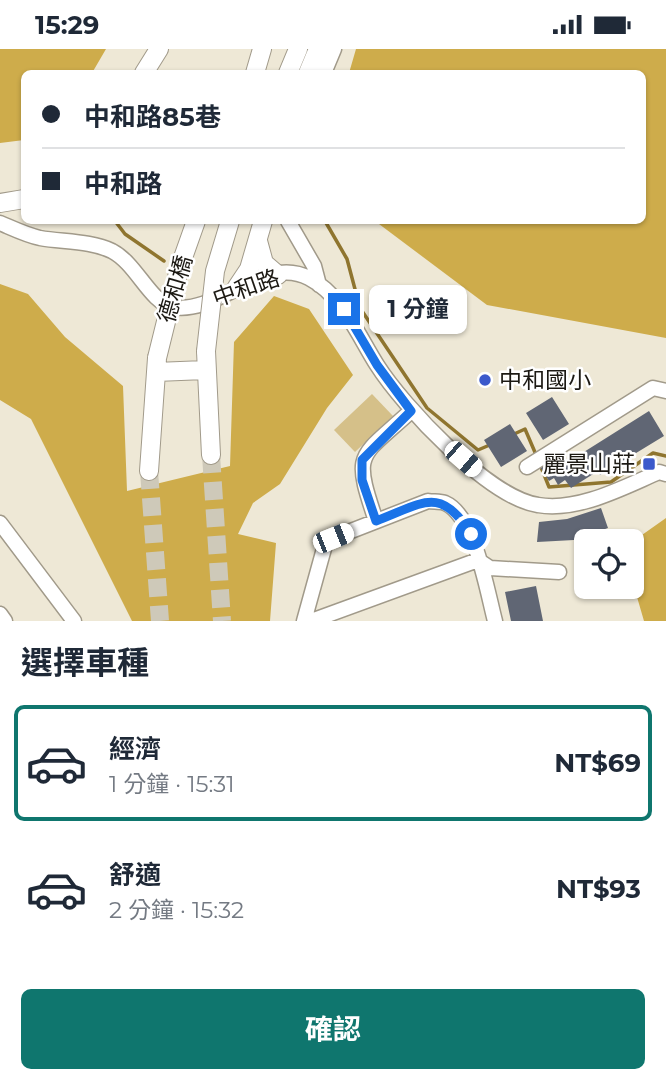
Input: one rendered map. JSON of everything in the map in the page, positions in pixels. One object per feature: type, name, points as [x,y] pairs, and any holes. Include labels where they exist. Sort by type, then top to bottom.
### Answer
[{"type":"main road","points":[[146,70],[159,49]]},
{"type":"main road","points":[[256,70],[261,49]]},
{"type":"main road","points":[[289,70],[298,49]]},
{"type":"main road","points":[[309,70],[318,49]]},
{"type":"main road","points":[[1,203],[21,200]]},
{"type":"main road","name":"德和橋","points":[[149,471],[156,365],[178,269],[195,224]]},
{"type":"main road","name":"德和橋","points":[[211,455],[206,351],[215,271],[229,224]]},
{"type":"main road","points":[[237,287],[249,269],[262,224]]},
{"type":"main road","points":[[258,241],[264,263],[278,275]]},
{"type":"main road","points":[[156,365],[205,370]]},
{"type":"street","points":[[325,70],[334,49]]},
{"type":"street","name":"中和路","points":[[0,223],[37,237],[110,250],[130,264],[158,300],[173,307],[201,304],[237,287],[278,275],[299,274],[319,285],[344,309],[377,365],[411,411],[483,476],[509,494],[537,505],[569,504],[612,492],[664,471]]},
{"type":"street","points":[[290,224],[314,265],[319,285]]},
{"type":"street","points":[[529,466],[653,388],[666,391]]},
{"type":"street","points":[[376,521],[362,480],[362,460],[411,411]]},
{"type":"street","points":[[304,621],[325,545],[333,538],[428,501],[445,503],[460,517],[471,534],[495,621]]},
{"type":"street","points":[[0,523],[74,621]]},
{"type":"street","points":[[478,560],[490,568],[559,572]]},
{"type":"street","points":[[311,621],[478,560]]},
{"type":"street","points":[[0,614],[5,621]]},
{"type":"shaded area","points":[[0,49],[106,49],[94,70],[21,70],[21,140],[0,143]]},
{"type":"shaded area","points":[[356,49],[666,49],[666,338],[487,305],[379,224],[646,224],[646,70],[350,70]]},
{"type":"shaded area","points":[[0,284],[28,294],[65,337],[123,386],[127,491],[230,466],[234,342],[274,296],[309,309],[353,375],[327,408],[280,484],[253,503],[238,534],[276,543],[270,621],[132,621],[31,419],[0,400]]},
{"type":"shaded area","points":[[372,394],[393,416],[355,452],[334,430]]},
{"type":"shaded area","points":[[666,518],[666,621],[644,621],[638,599],[644,599],[644,534]]},
{"type":"building","points":[[552,397],[569,424],[543,440],[526,413]]},
{"type":"building","points":[[649,411],[664,436],[600,475],[598,471],[571,488],[565,480],[558,485],[554,478],[549,481],[540,467],[562,453],[568,462]]},
{"type":"building","points":[[510,424],[527,451],[501,467],[484,440]]},
{"type":"building","points":[[601,508],[608,528],[574,529],[574,540],[537,542],[539,522],[567,519]]},
{"type":"building","points":[[536,586],[543,621],[511,621],[505,592]]},
{"type":"waterway","points":[[117,224],[125,234],[164,261]]},
{"type":"waterway","points":[[327,224],[347,259],[360,308],[427,408],[478,450],[492,444]]},
{"type":"waterway","points":[[512,435],[525,429],[537,457]]},
{"type":"waterway","points":[[541,467],[549,487],[611,482],[653,453],[666,456]]},
{"type":"tunnel","points":[[211,455],[222,621]]},
{"type":"tunnel","points":[[149,471],[160,621]]},
{"type":"place","name":"中和國小","points":[[485,380]]},
{"type":"place","name":"麗景山莊","points":[[649,464]]},
{"type":"route","points":[[344,309],[377,365],[411,411],[368,451],[362,460],[362,480],[376,521],[428,501],[445,503],[460,517],[471,534]]}]
